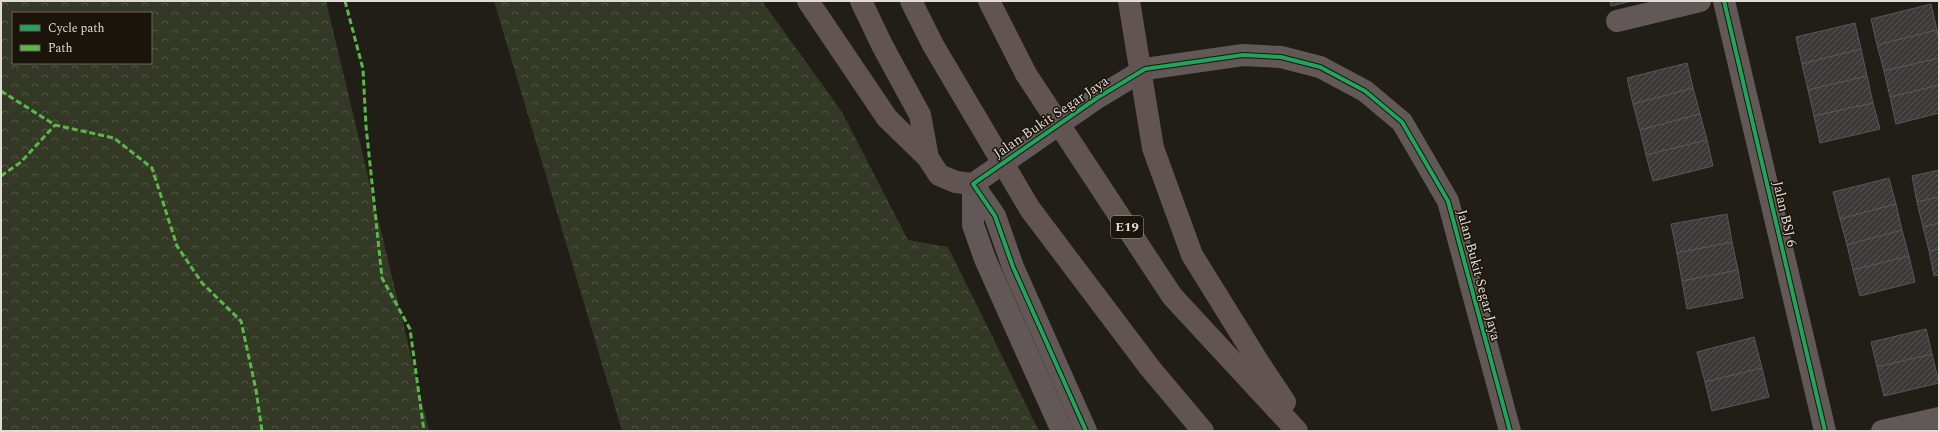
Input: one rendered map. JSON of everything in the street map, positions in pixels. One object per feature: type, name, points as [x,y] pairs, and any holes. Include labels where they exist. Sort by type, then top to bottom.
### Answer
[{"type":"highway","points":[[808,1],[887,118],[928,158],[939,175],[956,182],[973,184]]},
{"type":"highway","points":[[861,1],[882,45],[920,115],[928,158]]},
{"type":"highway","points":[[911,1],[933,45],[1030,209],[1150,368],[1203,431]]},
{"type":"highway","name":"E19","points":[[989,1],[1026,74],[1172,296],[1297,431]]},
{"type":"highway","points":[[1129,1],[1153,148],[1192,255],[1259,363],[1305,431]]},
{"type":"street","points":[[1617,21],[1700,1]]},
{"type":"street","name":"Jalan BSJ 6","points":[[1724,1],[1825,431]]},
{"type":"street","name":"Jalan Bukit Segar Jaya","points":[[973,184],[1097,98],[1145,68],[1243,55],[1281,57],[1320,67],[1365,91],[1402,122],[1448,201],[1510,431]]},
{"type":"street","points":[[973,184],[973,225],[985,259],[1062,431]]},
{"type":"street","points":[[973,184],[995,216],[1013,267],[1086,431]]},
{"type":"street","points":[[1882,431],[1939,418]]},
{"type":"green space","points":[[1,1],[326,1],[429,431],[1,431]]},
{"type":"green space","points":[[494,1],[762,1],[842,112],[908,240],[948,247],[1039,431],[622,431]]},
{"type":"building","points":[[1610,1],[1632,1],[1611,6]]},
{"type":"building","points":[[1931,4],[1937,30],[1877,45],[1871,19]]},
{"type":"building","points":[[1855,23],[1861,49],[1802,64],[1796,37]]},
{"type":"building","points":[[1937,30],[1939,40],[1939,58],[1884,71],[1877,45]]},
{"type":"building","points":[[1861,49],[1867,76],[1808,90],[1802,64]]},
{"type":"building","points":[[1939,58],[1939,85],[1890,97],[1884,71]]},
{"type":"building","points":[[1687,63],[1693,88],[1633,104],[1627,78]]},
{"type":"building","points":[[1867,76],[1873,103],[1814,116],[1808,90]]},
{"type":"building","points":[[1939,85],[1939,113],[1896,124],[1890,97]]},
{"type":"building","points":[[1693,88],[1700,114],[1640,130],[1633,104]]},
{"type":"building","points":[[1873,103],[1880,129],[1820,143],[1814,116]]},
{"type":"building","points":[[1700,114],[1707,140],[1646,155],[1640,130]]},
{"type":"building","points":[[1707,140],[1713,166],[1653,181],[1646,155]]},
{"type":"building","points":[[1939,170],[1939,197],[1917,202],[1912,176]]},
{"type":"building","points":[[1889,178],[1896,204],[1840,219],[1833,192]]},
{"type":"building","points":[[1939,197],[1939,223],[1923,227],[1917,202]]},
{"type":"building","points":[[1896,204],[1902,230],[1847,245],[1840,219]]},
{"type":"building","points":[[1727,214],[1732,242],[1677,253],[1671,224]]},
{"type":"building","points":[[1939,223],[1939,249],[1929,251],[1923,227]]},
{"type":"building","points":[[1902,230],[1909,256],[1853,270],[1847,245]]},
{"type":"building","points":[[1732,242],[1738,270],[1682,281],[1677,253]]},
{"type":"building","points":[[1939,249],[1939,275],[1934,276],[1929,251]]},
{"type":"building","points":[[1909,256],[1915,282],[1860,296],[1853,270]]},
{"type":"building","points":[[1738,270],[1743,298],[1687,309],[1682,281]]},
{"type":"building","points":[[1926,329],[1932,354],[1877,367],[1871,342]]},
{"type":"building","points":[[1754,337],[1762,368],[1705,382],[1697,352]]},
{"type":"building","points":[[1932,354],[1939,383],[1884,396],[1877,367]]},
{"type":"building","points":[[1762,368],[1769,397],[1712,411],[1705,382]]},
{"type":"marked path","points":[[345,1],[363,69],[366,126],[382,278],[410,329],[424,431]]},
{"type":"marked path","points":[[1,91],[55,125],[114,138],[152,168],[177,246],[202,283],[241,321],[256,390],[262,431]]},
{"type":"marked path","points":[[1,176],[21,162],[55,125]]},
{"type":"cycle path","points":[[1724,1],[1825,431]]},
{"type":"cycle path","points":[[1086,431],[1013,267],[995,216],[973,184],[1097,98],[1145,69],[1243,55],[1281,57],[1320,67],[1365,91],[1402,122],[1448,201],[1510,431]]}]
